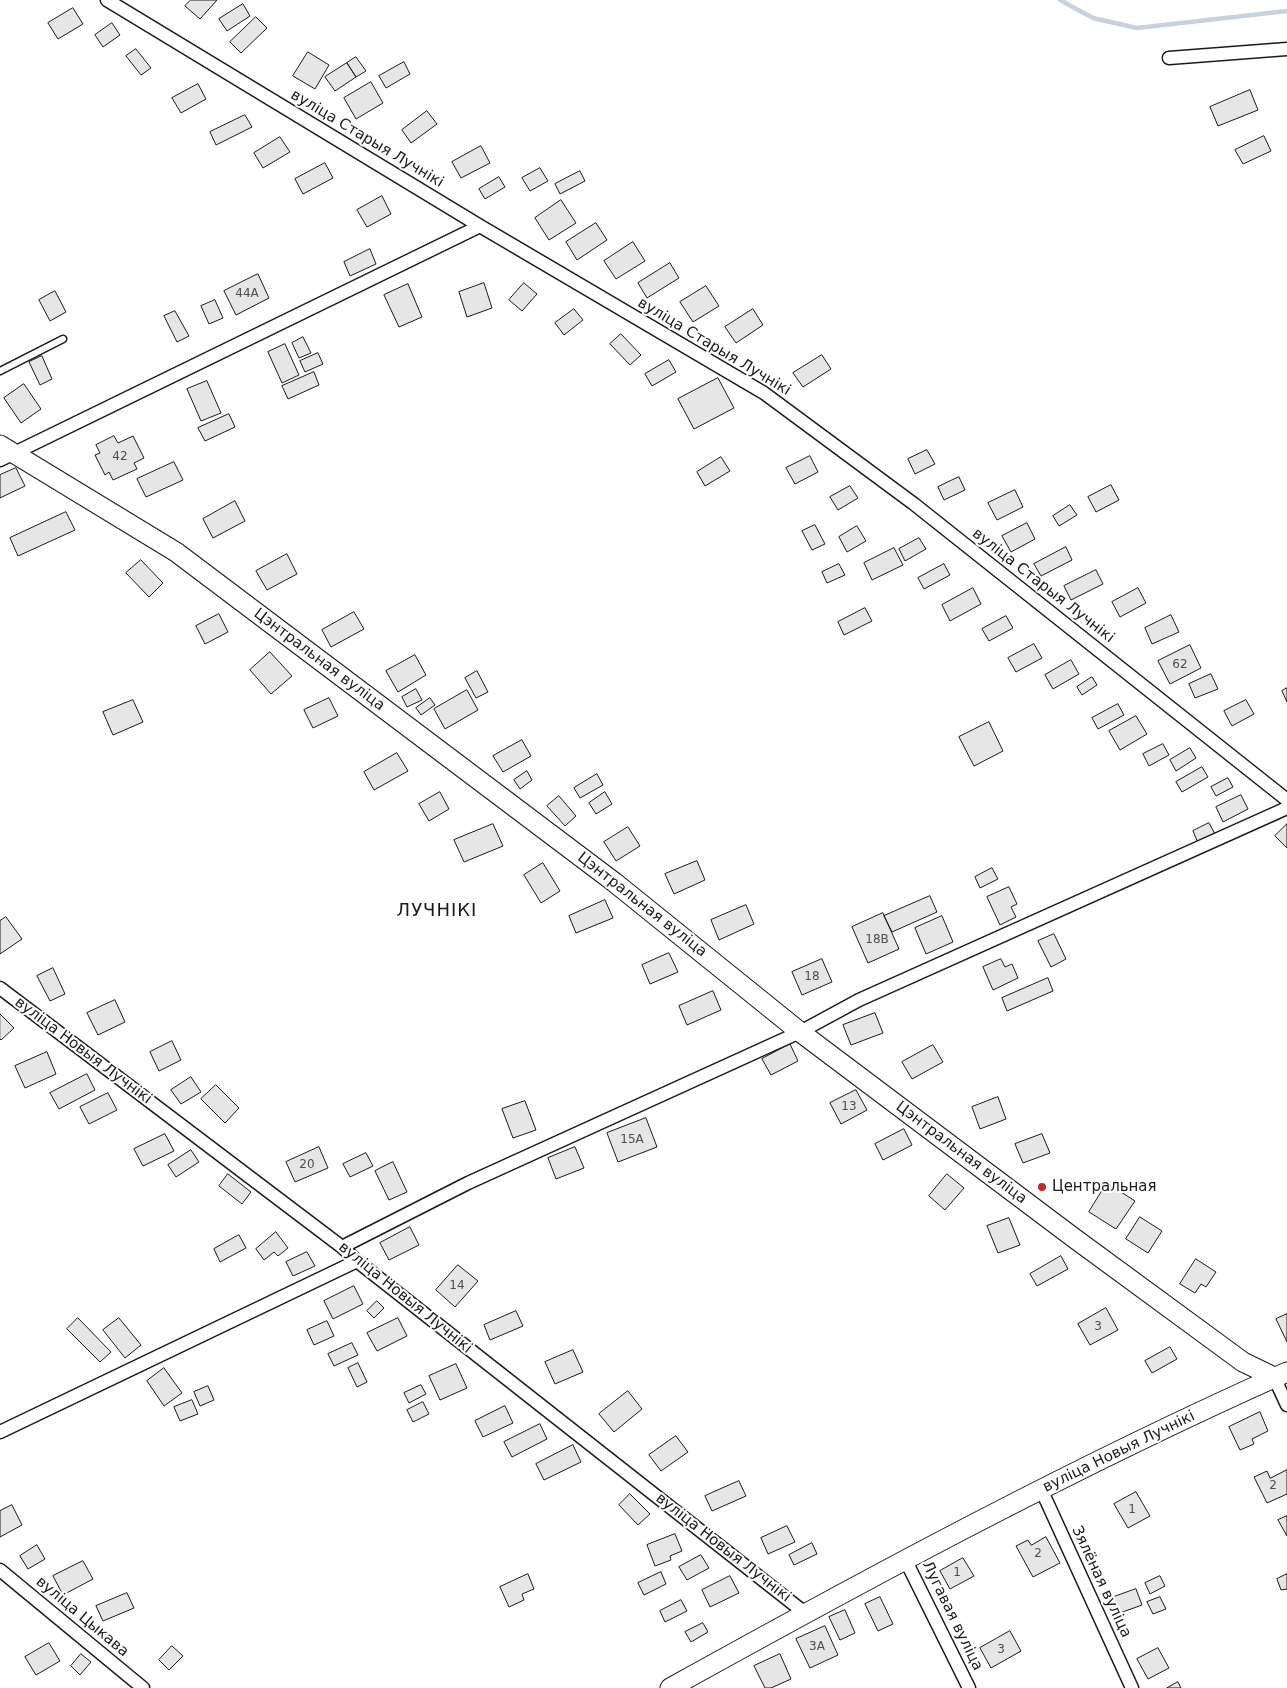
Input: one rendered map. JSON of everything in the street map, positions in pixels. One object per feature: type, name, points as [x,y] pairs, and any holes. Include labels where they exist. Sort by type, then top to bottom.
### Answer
[{"type":"main road","name":"Цэнтральная вуліца","points":[[5,453],[176,552],[614,882],[800,1032],[1243,1362],[1280,1374]]},
{"type":"main road","name":"вуліца Новыя Лучнікі","points":[[670,1688],[905,1559],[1041,1489],[1280,1374]]},
{"type":"street","name":"вуліца Старыя Лучнікі","points":[[107,0],[480,226],[764,393],[914,504],[1287,800]]},
{"type":"street","points":[[1169,58],[1287,49]]},
{"type":"street","points":[[5,453],[480,226]]},
{"type":"street","points":[[342,1247],[468,1183],[800,1032],[859,1000],[1287,808]]},
{"type":"street","name":"вуліца Новыя Лучнікі","points":[[0,988],[342,1247],[356,1262],[805,1613]]},
{"type":"street","points":[[0,1432],[356,1262]]},
{"type":"street","points":[[1280,1374],[1287,1405]]},
{"type":"street","name":"Зялёная вуліца","points":[[1041,1489],[1132,1688]]},
{"type":"street","name":"Лугавая вуліца","points":[[905,1559],[969,1688]]},
{"type":"street","name":"вуліца Цыкава","points":[[0,1570],[143,1688]]},
{"type":"lane","points":[[0,371],[63,339]]},
{"type":"building","points":[[191,0],[217,0],[200,19],[185,6]]},
{"type":"building","points":[[243,4],[250,16],[227,31],[219,19]]},
{"type":"building","points":[[73,8],[83,24],[58,39],[48,23]]},
{"type":"building","points":[[256,17],[267,28],[241,53],[230,42]]},
{"type":"building","points":[[112,23],[120,35],[103,47],[95,35]]},
{"type":"building","points":[[136,49],[151,68],[141,75],[126,56]]},
{"type":"building","points":[[308,52],[329,65],[315,89],[293,76]]},
{"type":"building","points":[[356,57],[366,71],[356,77],[347,63]]},
{"type":"building","points":[[404,62],[410,74],[386,88],[379,76]]},
{"type":"building","points":[[347,63],[356,77],[335,91],[325,77]]},
{"type":"building","points":[[371,82],[383,103],[356,119],[344,98]]},
{"type":"building","points":[[198,84],[206,99],[181,113],[172,98]]},
{"type":"building","points":[[1250,90],[1258,110],[1218,126],[1210,107]]},
{"type":"building","points":[[427,111],[437,124],[411,143],[402,130]]},
{"type":"building","points":[[245,115],[252,127],[216,145],[210,132]]},
{"type":"building","points":[[1264,136],[1271,151],[1243,164],[1235,150]]},
{"type":"building","points":[[280,137],[290,152],[263,168],[254,153]]},
{"type":"building","points":[[481,146],[490,163],[461,178],[452,162]]},
{"type":"building","points":[[325,163],[333,178],[303,194],[295,179]]},
{"type":"building","points":[[540,168],[548,181],[530,191],[522,178]]},
{"type":"building","points":[[580,171],[585,181],[560,194],[555,184]]},
{"type":"building","points":[[499,177],[505,187],[485,199],[479,189]]},
{"type":"building","points":[[382,196],[391,214],[367,227],[357,210]]},
{"type":"building","points":[[561,200],[576,223],[549,240],[535,218]]},
{"type":"building","points":[[596,223],[607,240],[577,260],[566,242]]},
{"type":"building","points":[[633,242],[645,261],[616,279],[604,261]]},
{"type":"building","points":[[370,249],[376,264],[350,276],[344,262]]},
{"type":"building","points":[[670,263],[679,278],[647,298],[638,283]]},
{"type":"building","points":[[258,274],[269,298],[236,315],[224,291]]},
{"type":"building","points":[[484,283],[492,308],[467,317],[459,292]]},
{"type":"building","points":[[524,283],[537,294],[522,311],[509,300]]},
{"type":"building","points":[[408,284],[422,317],[399,327],[384,295]]},
{"type":"building","points":[[706,286],[719,306],[693,322],[680,302]]},
{"type":"building","points":[[55,291],[66,312],[50,321],[39,300]]},
{"type":"building","points":[[215,300],[223,318],[209,324],[201,306]]},
{"type":"building","points":[[574,309],[583,320],[564,335],[555,323]]},
{"type":"building","points":[[753,309],[763,325],[736,343],[725,327]]},
{"type":"building","points":[[175,311],[189,336],[177,342],[164,316]]},
{"type":"building","points":[[621,334],[641,355],[630,365],[610,344]]},
{"type":"building","points":[[303,337],[311,353],[299,358],[292,343]]},
{"type":"building","points":[[285,344],[299,375],[282,383],[268,352]]},
{"type":"building","points":[[318,353],[323,364],[305,372],[300,361]]},
{"type":"building","points":[[822,355],[831,369],[803,387],[793,373]]},
{"type":"building","points":[[42,356],[52,379],[40,385],[29,362]]},
{"type":"building","points":[[669,360],[676,372],[652,386],[645,374]]},
{"type":"building","points":[[314,372],[319,385],[288,399],[282,386]]},
{"type":"building","points":[[718,378],[734,408],[694,429],[678,399]]},
{"type":"building","points":[[207,381],[221,413],[201,421],[187,389]]},
{"type":"building","points":[[24,384],[41,409],[21,423],[4,398]]},
{"type":"building","points":[[229,414],[235,427],[205,441],[198,428]]},
{"type":"building","points":[[114,436],[118,443],[133,436],[144,458],[134,463],[137,469],[113,480],[109,472],[105,475],[95,455],[100,453],[96,445]]},
{"type":"building","points":[[927,450],[935,464],[915,474],[908,459]]},
{"type":"building","points":[[810,456],[818,472],[795,484],[786,468]]},
{"type":"building","points":[[721,457],[730,471],[705,486],[697,472]]},
{"type":"building","points":[[174,462],[183,480],[146,497],[137,479]]},
{"type":"building","points":[[16,468],[25,486],[0,498],[0,475]]},
{"type":"building","points":[[959,477],[965,490],[944,500],[938,487]]},
{"type":"building","points":[[1111,485],[1119,500],[1096,512],[1088,497]]},
{"type":"building","points":[[850,486],[858,498],[838,510],[830,497]]},
{"type":"building","points":[[1015,490],[1023,507],[997,520],[988,503]]},
{"type":"building","points":[[235,501],[245,521],[213,538],[203,519]]},
{"type":"building","points":[[1070,505],[1077,515],[1059,526],[1053,516]]},
{"type":"building","points":[[66,512],[75,530],[18,556],[10,538]]},
{"type":"building","points":[[1027,523],[1035,539],[1011,552],[1002,536]]},
{"type":"building","points":[[815,525],[825,544],[812,550],[802,531]]},
{"type":"building","points":[[857,526],[866,541],[847,552],[839,537]]},
{"type":"building","points":[[919,538],[926,549],[905,561],[899,549]]},
{"type":"building","points":[[1066,547],[1072,560],[1041,576],[1034,564]]},
{"type":"building","points":[[894,548],[903,565],[872,580],[864,563]]},
{"type":"building","points":[[287,554],[297,574],[267,590],[256,571]]},
{"type":"building","points":[[141,560],[163,583],[149,597],[126,573]]},
{"type":"building","points":[[839,564],[845,575],[827,583],[822,572]]},
{"type":"building","points":[[944,564],[950,575],[924,589],[918,578]]},
{"type":"building","points":[[1096,570],[1103,584],[1071,600],[1064,586]]},
{"type":"building","points":[[973,588],[981,604],[950,621],[942,605]]},
{"type":"building","points":[[1138,588],[1146,603],[1120,617],[1112,602]]},
{"type":"building","points":[[865,608],[872,621],[844,635],[838,622]]},
{"type":"building","points":[[354,612],[364,629],[331,647],[322,630]]},
{"type":"building","points":[[219,614],[228,632],[205,644],[196,626]]},
{"type":"building","points":[[1171,615],[1179,632],[1152,644],[1145,628]]},
{"type":"building","points":[[1006,616],[1013,628],[989,641],[982,629]]},
{"type":"building","points":[[1034,644],[1042,658],[1016,672],[1008,658]]},
{"type":"building","points":[[1190,645],[1201,668],[1170,684],[1158,661]]},
{"type":"building","points":[[270,652],[292,676],[271,694],[250,670]]},
{"type":"building","points":[[415,655],[426,675],[398,692],[386,671]]},
{"type":"building","points":[[1071,660],[1079,674],[1053,689],[1045,675]]},
{"type":"building","points":[[477,671],[488,692],[476,698],[465,678]]},
{"type":"building","points":[[1211,674],[1218,689],[1195,698],[1189,684]]},
{"type":"building","points":[[1092,677],[1097,685],[1082,695],[1077,687]]},
{"type":"building","points":[[1287,688],[1287,702],[1282,691]]},
{"type":"building","points":[[416,689],[422,700],[407,707],[402,697]]},
{"type":"building","points":[[467,690],[478,710],[445,729],[434,709]]},
{"type":"building","points":[[329,698],[338,716],[313,728],[304,710]]},
{"type":"building","points":[[430,698],[435,705],[421,715],[416,708]]},
{"type":"building","points":[[133,700],[143,722],[113,735],[103,712]]},
{"type":"building","points":[[1246,700],[1254,714],[1232,726],[1224,711]]},
{"type":"building","points":[[1118,704],[1124,715],[1098,729],[1092,718]]},
{"type":"building","points":[[1136,716],[1147,734],[1120,750],[1109,731]]},
{"type":"building","points":[[989,722],[1003,751],[974,766],[959,737]]},
{"type":"building","points":[[522,740],[531,756],[503,772],[493,756]]},
{"type":"building","points":[[1163,744],[1169,755],[1149,766],[1143,754]]},
{"type":"building","points":[[1190,748],[1196,758],[1176,771],[1170,760]]},
{"type":"building","points":[[397,753],[408,771],[374,790],[364,772]]},
{"type":"building","points":[[1202,767],[1208,777],[1182,792],[1176,782]]},
{"type":"building","points":[[527,771],[532,780],[520,789],[514,780]]},
{"type":"building","points":[[597,774],[603,785],[580,798],[574,788]]},
{"type":"building","points":[[1228,778],[1233,787],[1216,796],[1211,787]]},
{"type":"building","points":[[440,792],[449,809],[429,821],[419,804]]},
{"type":"building","points":[[605,792],[612,804],[596,814],[589,803]]},
{"type":"building","points":[[1241,795],[1248,809],[1223,822],[1216,807]]},
{"type":"building","points":[[559,796],[576,816],[565,826],[547,806]]},
{"type":"building","points":[[1209,823],[1215,834],[1198,843],[1193,831]]},
{"type":"building","points":[[493,824],[503,846],[464,862],[454,840]]},
{"type":"building","points":[[1287,824],[1287,848],[1275,836]]},
{"type":"building","points":[[628,827],[640,846],[616,861],[604,842]]},
{"type":"building","points":[[697,861],[705,880],[674,894],[665,874]]},
{"type":"building","points":[[543,863],[560,891],[541,903],[524,875]]},
{"type":"building","points":[[992,868],[998,879],[980,888],[975,877]]},
{"type":"building","points":[[1009,887],[1017,904],[1011,907],[1016,917],[1000,925],[987,897]]},
{"type":"building","points":[[930,896],[937,912],[892,932],[884,916]]},
{"type":"building","points":[[605,900],[613,918],[576,933],[569,916]]},
{"type":"building","points":[[746,905],[754,924],[719,940],[711,920]]},
{"type":"building","points":[[883,913],[899,949],[868,963],[852,927]]},
{"type":"building","points":[[942,916],[953,942],[926,954],[915,928]]},
{"type":"building","points":[[6,917],[22,939],[0,954],[0,921]]},
{"type":"building","points":[[1054,934],[1066,959],[1051,967],[1038,941]]},
{"type":"building","points":[[669,953],[678,972],[650,984],[642,965]]},
{"type":"building","points":[[822,959],[832,982],[802,995],[792,972]]},
{"type":"building","points":[[1001,959],[1005,967],[1012,964],[1018,978],[993,990],[983,967]]},
{"type":"building","points":[[53,968],[65,994],[50,1001],[37,976]]},
{"type":"building","points":[[1048,978],[1053,991],[1007,1011],[1002,998]]},
{"type":"building","points":[[713,991],[721,1010],[687,1025],[679,1006]]},
{"type":"building","points":[[115,1000],[125,1022],[98,1035],[87,1013]]},
{"type":"building","points":[[875,1013],[883,1033],[851,1045],[843,1025]]},
{"type":"building","points":[[0,1014],[14,1028],[1,1040],[0,1039]]},
{"type":"building","points":[[172,1041],[181,1060],[159,1071],[150,1052]]},
{"type":"building","points":[[790,1044],[798,1061],[771,1075],[762,1059]]},
{"type":"building","points":[[933,1045],[943,1062],[912,1079],[902,1062]]},
{"type":"building","points":[[47,1052],[56,1074],[25,1088],[15,1066]]},
{"type":"building","points":[[87,1074],[95,1090],[59,1109],[50,1093]]},
{"type":"building","points":[[191,1077],[201,1092],[181,1104],[171,1090]]},
{"type":"building","points":[[216,1085],[239,1108],[225,1123],[201,1099]]},
{"type":"building","points":[[856,1090],[867,1110],[841,1124],[830,1103]]},
{"type":"building","points":[[108,1093],[117,1110],[89,1124],[80,1107]]},
{"type":"building","points":[[998,1097],[1006,1119],[980,1129],[972,1107]]},
{"type":"building","points":[[525,1101],[536,1130],[513,1138],[502,1109]]},
{"type":"building","points":[[646,1118],[657,1147],[618,1162],[607,1133]]},
{"type":"building","points":[[904,1129],[912,1145],[883,1160],[875,1144]]},
{"type":"building","points":[[165,1134],[174,1151],[143,1166],[134,1149]]},
{"type":"building","points":[[1042,1134],[1050,1153],[1023,1163],[1015,1144]]},
{"type":"building","points":[[319,1147],[328,1168],[295,1182],[286,1162]]},
{"type":"building","points":[[575,1147],[584,1168],[556,1179],[548,1158]]},
{"type":"building","points":[[191,1150],[199,1162],[176,1177],[168,1165]]},
{"type":"building","points":[[366,1153],[373,1166],[350,1177],[343,1164]]},
{"type":"building","points":[[393,1162],[407,1192],[389,1200],[375,1171]]},
{"type":"building","points":[[228,1174],[251,1192],[242,1204],[219,1186]]},
{"type":"building","points":[[947,1174],[964,1188],[945,1210],[929,1196]]},
{"type":"building","points":[[1107,1183],[1135,1201],[1116,1229],[1089,1212]]},
{"type":"building","points":[[1140,1217],[1162,1231],[1148,1253],[1126,1239]]},
{"type":"building","points":[[1009,1218],[1020,1245],[998,1253],[987,1226]]},
{"type":"building","points":[[410,1227],[419,1245],[389,1260],[380,1243]]},
{"type":"building","points":[[276,1232],[288,1248],[278,1256],[274,1252],[264,1260],[256,1249]]},
{"type":"building","points":[[239,1235],[246,1248],[220,1262],[214,1249]]},
{"type":"building","points":[[307,1252],[315,1266],[293,1276],[286,1262]]},
{"type":"building","points":[[1061,1256],[1068,1269],[1037,1286],[1030,1274]]},
{"type":"building","points":[[1196,1259],[1216,1272],[1206,1287],[1201,1284],[1195,1293],[1180,1284]]},
{"type":"building","points":[[458,1265],[478,1281],[455,1307],[436,1290]]},
{"type":"building","points":[[354,1286],[363,1304],[333,1319],[324,1301]]},
{"type":"building","points":[[377,1301],[384,1308],[374,1318],[367,1311]]},
{"type":"building","points":[[1106,1308],[1118,1330],[1090,1345],[1078,1324]]},
{"type":"building","points":[[516,1311],[523,1326],[490,1340],[484,1325]]},
{"type":"building","points":[[1287,1314],[1287,1342],[1276,1319]]},
{"type":"building","points":[[78,1318],[111,1352],[100,1362],[67,1329]]},
{"type":"building","points":[[119,1318],[141,1345],[125,1358],[103,1330]]},
{"type":"building","points":[[398,1318],[407,1336],[377,1351],[367,1333]]},
{"type":"building","points":[[327,1321],[334,1336],[314,1345],[307,1330]]},
{"type":"building","points":[[352,1343],[358,1355],[334,1366],[328,1354]]},
{"type":"building","points":[[1170,1347],[1177,1359],[1152,1373],[1145,1361]]},
{"type":"building","points":[[573,1350],[583,1372],[555,1384],[545,1362]]},
{"type":"building","points":[[358,1363],[367,1382],[357,1387],[348,1368]]},
{"type":"building","points":[[456,1364],[467,1388],[440,1400],[429,1376]]},
{"type":"building","points":[[164,1368],[182,1393],[164,1406],[147,1381]]},
{"type":"building","points":[[421,1385],[426,1394],[409,1403],[404,1393]]},
{"type":"building","points":[[208,1386],[214,1400],[200,1406],[194,1392]]},
{"type":"building","points":[[628,1391],[642,1409],[614,1432],[599,1414]]},
{"type":"building","points":[[192,1400],[198,1414],[180,1421],[174,1407]]},
{"type":"building","points":[[423,1402],[429,1414],[413,1422],[407,1410]]},
{"type":"building","points":[[505,1406],[513,1423],[483,1437],[475,1421]]},
{"type":"building","points":[[1260,1412],[1268,1431],[1252,1439],[1254,1444],[1240,1450],[1229,1427]]},
{"type":"building","points":[[540,1424],[547,1439],[512,1457],[504,1442]]},
{"type":"building","points":[[676,1436],[688,1452],[661,1471],[649,1455]]},
{"type":"building","points":[[573,1445],[581,1462],[544,1480],[536,1464]]},
{"type":"building","points":[[1287,1470],[1287,1494],[1267,1503],[1254,1477],[1267,1471],[1270,1478]]},
{"type":"building","points":[[739,1481],[746,1496],[712,1511],[705,1496]]},
{"type":"building","points":[[1136,1492],[1150,1516],[1128,1528],[1114,1504]]},
{"type":"building","points":[[630,1494],[650,1514],[638,1525],[619,1505]]},
{"type":"building","points":[[12,1505],[22,1525],[0,1537],[0,1511]]},
{"type":"building","points":[[1287,1516],[1287,1536],[1278,1520]]},
{"type":"building","points":[[787,1526],[795,1542],[768,1554],[761,1538]]},
{"type":"building","points":[[675,1534],[682,1551],[670,1556],[671,1560],[655,1566],[647,1545]]},
{"type":"building","points":[[1046,1537],[1060,1563],[1033,1577],[1016,1546],[1028,1540],[1031,1545]]},
{"type":"building","points":[[812,1543],[817,1554],[794,1565],[789,1555]]},
{"type":"building","points":[[37,1545],[45,1559],[28,1569],[20,1556]]},
{"type":"building","points":[[701,1555],[709,1568],[687,1580],[679,1567]]},
{"type":"building","points":[[963,1558],[974,1576],[950,1589],[940,1571]]},
{"type":"building","points":[[83,1561],[93,1579],[63,1595],[53,1576]]},
{"type":"building","points":[[661,1572],[666,1584],[644,1595],[638,1583]]},
{"type":"building","points":[[528,1574],[534,1589],[522,1594],[524,1600],[509,1607],[500,1587]]},
{"type":"building","points":[[1287,1574],[1287,1589],[1281,1590],[1277,1579]]},
{"type":"building","points":[[730,1576],[739,1593],[710,1607],[702,1590]]},
{"type":"building","points":[[1160,1576],[1165,1586],[1150,1594],[1145,1583]]},
{"type":"building","points":[[1136,1589],[1142,1605],[1117,1614],[1111,1598]]},
{"type":"building","points":[[127,1593],[134,1608],[103,1621],[96,1606]]},
{"type":"building","points":[[880,1597],[893,1624],[878,1631],[865,1604]]},
{"type":"building","points":[[1160,1597],[1166,1609],[1153,1614],[1147,1602]]},
{"type":"building","points":[[681,1600],[687,1611],[665,1622],[660,1611]]},
{"type":"building","points":[[845,1610],[855,1633],[840,1640],[829,1617]]},
{"type":"building","points":[[703,1623],[708,1632],[691,1642],[685,1632]]},
{"type":"building","points":[[825,1626],[838,1655],[810,1668],[796,1639]]},
{"type":"building","points":[[1010,1631],[1021,1651],[991,1668],[980,1648]]},
{"type":"building","points":[[49,1643],[60,1661],[36,1675],[25,1657]]},
{"type":"building","points":[[172,1646],[183,1656],[169,1670],[159,1660]]},
{"type":"building","points":[[1158,1648],[1169,1668],[1148,1679],[1137,1659]]},
{"type":"building","points":[[81,1654],[91,1662],[80,1675],[71,1666]]},
{"type":"building","points":[[780,1654],[791,1679],[771,1688],[765,1688],[754,1666]]},
{"type":"building","points":[[1178,1682],[1181,1688],[1167,1688]]},
{"type":"waterway","points":[[1060,0],[1093,18],[1137,28],[1287,11]]},
{"type":"place","name":"Центральная","points":[[1042,1187]]},
{"type":"district","name":"ЛУЧНІКІ","points":[[437,911]]}]
